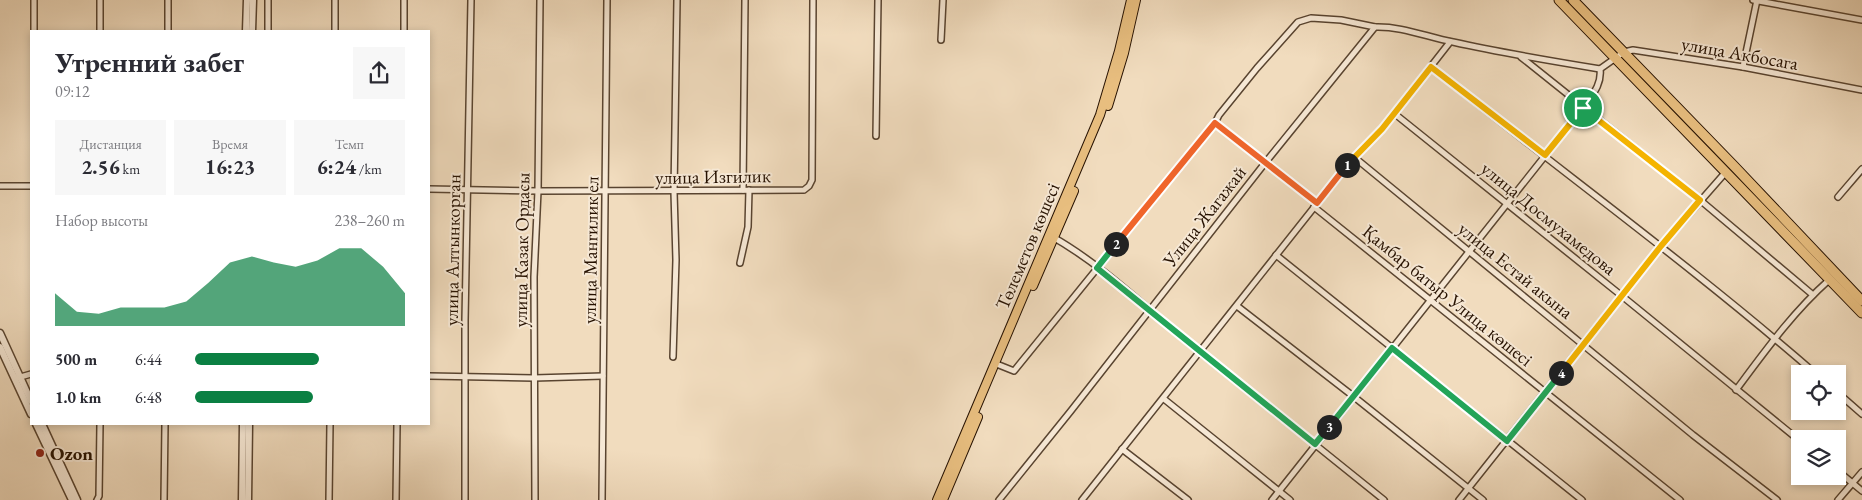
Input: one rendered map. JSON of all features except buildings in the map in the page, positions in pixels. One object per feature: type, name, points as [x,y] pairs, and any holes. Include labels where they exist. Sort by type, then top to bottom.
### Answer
[{"type":"highway","points":[[1559,0],[1862,313]]},
{"type":"highway","points":[[1573,0],[1862,300]]},
{"type":"main road","name":"Төлеметов көшесі","points":[[937,500],[1052,237],[1102,108],[1119,51],[1130,0]]},
{"type":"main road","name":"Төлеметов көшесі","points":[[943,500],[1112,96],[1131,28],[1136,0]]},
{"type":"street","points":[[34,0],[34,30]]},
{"type":"street","points":[[100,0],[100,30]]},
{"type":"street","points":[[168,0],[168,30]]},
{"type":"street","points":[[268,0],[268,30]]},
{"type":"street","points":[[335,0],[335,30]]},
{"type":"street","points":[[404,0],[404,30]]},
{"type":"street","name":"улица Алтынкорган","points":[[465,500],[465,320],[471,0]]},
{"type":"street","name":"улица Казак Ордасы","points":[[535,500],[534,277],[538,191],[540,0]]},
{"type":"street","name":"улица Мангилик ел","points":[[602,500],[606,191],[605,100],[608,0]]},
{"type":"street","points":[[673,357],[676,260],[674,192],[677,0]]},
{"type":"street","points":[[740,263],[748,227],[746,190],[745,0]]},
{"type":"street","name":"улица Изгилик","points":[[430,189],[674,192],[804,190],[812,180],[813,0]]},
{"type":"street","points":[[876,136],[878,0]]},
{"type":"street","points":[[941,40],[943,0]]},
{"type":"street","points":[[1743,67],[1756,0],[1862,20]]},
{"type":"street","points":[[246,30],[250,1]]},
{"type":"street","points":[[250,1],[252,30]]},
{"type":"street","points":[[999,365],[1014,371],[1215,123],[1219,115],[1298,22],[1311,18],[1341,20],[1412,32],[1450,42],[1520,56],[1600,69],[1624,52]]},
{"type":"street","name":"Улица Жагажай","points":[[999,500],[1265,162],[1375,27]]},
{"type":"street","points":[[1082,500],[1316,205],[1354,158],[1395,114],[1450,42]]},
{"type":"street","name":"улица Акбосага","points":[[1624,52],[1633,50],[1743,67],[1862,90]]},
{"type":"street","points":[[1520,56],[1700,200],[1813,295]]},
{"type":"street","points":[[1431,67],[1661,246],[1806,365]]},
{"type":"street","points":[[1272,500],[1468,250],[1583,108],[1598,87],[1601,77],[1600,69]]},
{"type":"street","name":"улица Досмухамедова","points":[[1395,114],[1791,434]]},
{"type":"street","name":"Қамбар батыр Улица көшесі","points":[[1215,123],[1680,500]]},
{"type":"street","name":"улица Естай акына","points":[[1354,158],[1693,435],[1777,500]]},
{"type":"street","points":[[1838,197],[1862,169]]},
{"type":"street","points":[[1459,500],[1661,246],[1725,173]]},
{"type":"street","points":[[0,186],[30,186]]},
{"type":"street","points":[[1052,237],[1097,268],[1384,500]]},
{"type":"street","points":[[1276,255],[1582,500]]},
{"type":"street","points":[[1736,390],[1775,338],[1829,280]]},
{"type":"street","points":[[1237,306],[1483,500]]},
{"type":"street","points":[[0,333],[30,411]]},
{"type":"street","points":[[0,347],[30,399]]},
{"type":"street","points":[[18,378],[30,374]]},
{"type":"street","points":[[430,376],[534,378],[604,376]]},
{"type":"street","points":[[1164,399],[1290,500]]},
{"type":"street","points":[[1846,399],[1862,414]]},
{"type":"street","points":[[36,425],[72,500]]},
{"type":"street","points":[[42,425],[77,500]]},
{"type":"street","points":[[97,500],[99,496],[100,425]]},
{"type":"street","points":[[164,500],[165,425]]},
{"type":"street","points":[[242,500],[243,425]]},
{"type":"street","points":[[248,500],[249,425]]},
{"type":"street","points":[[329,500],[330,425]]},
{"type":"street","points":[[396,500],[398,425]]},
{"type":"street","points":[[1122,449],[1188,500]]},
{"type":"street","points":[[1838,500],[1862,472]]},
{"type":"street","points":[[1846,478],[1862,491]]},
{"type":"place","name":"Ozon","points":[[40,453]]},
{"type":"route","points":[[1431,67],[1545,155],[1583,108],[1700,200],[1661,246],[1507,441],[1392,348],[1315,444],[1097,268],[1215,123],[1317,203],[1354,158],[1395,114],[1431,67]]}]
